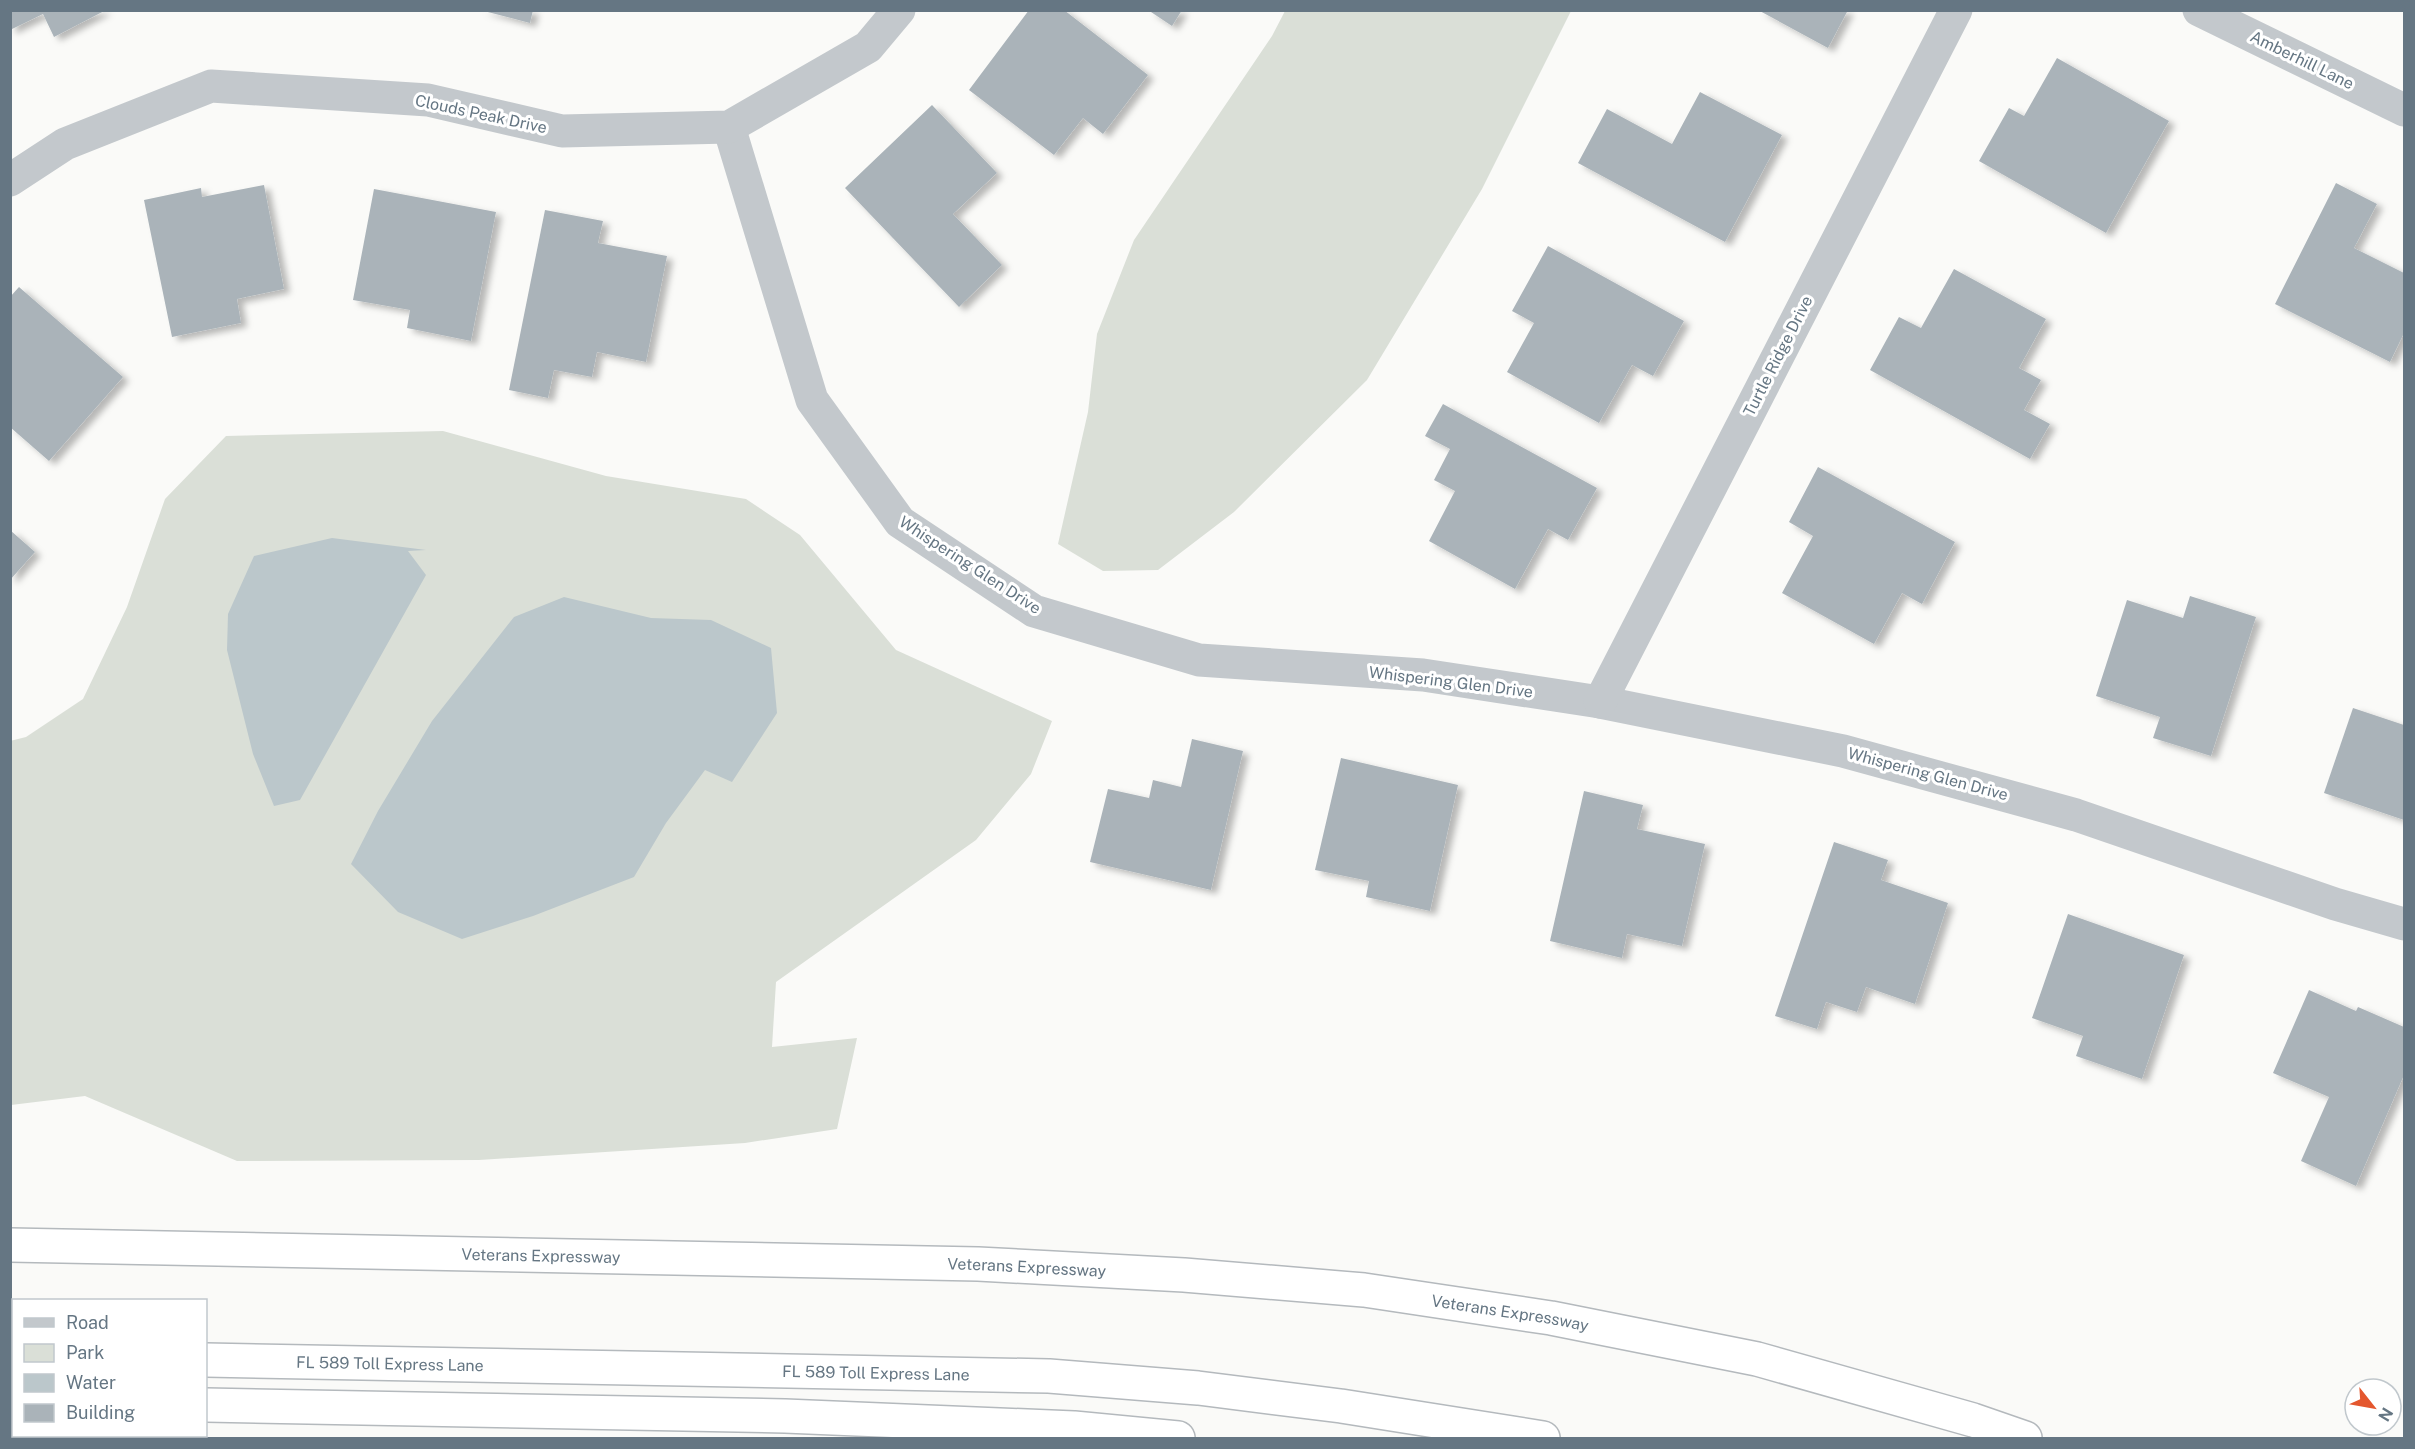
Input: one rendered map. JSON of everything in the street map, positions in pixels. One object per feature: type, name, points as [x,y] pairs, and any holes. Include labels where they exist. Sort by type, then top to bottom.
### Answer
[{"type":"highway","name":"Veterans Expressway","points":[[10,1245],[978,1264],[1184,1275],[1364,1290],[1551,1318],[1757,1359],[1973,1420],[2025,1438]]},
{"type":"highway","name":"FL 589 Toll Express Lane","points":[[207,1360],[1049,1376],[1220,1390],[1341,1406],[1543,1438]]},
{"type":"highway","points":[[207,1405],[785,1416],[1074,1428],[1178,1438]]},
{"type":"street","name":"Clouds Peak Drive","points":[[10,180],[65,144],[211,86],[428,100],[562,131],[729,127],[868,47],[898,10]]},
{"type":"street","name":"Turtle Ridge Drive","points":[[1600,702],[1956,10]]},
{"type":"street","name":"Amberhill Lane","points":[[2199,10],[2404,110]]},
{"type":"street","name":"Whispering Glen Drive","points":[[729,127],[812,400],[900,522],[1034,611],[1199,660],[1423,675],[1600,702],[1843,751],[2076,814],[2335,904],[2404,924]]},
{"type":"green space","points":[[1285,11],[1571,11],[1482,189],[1367,380],[1234,512],[1158,570],[1103,571],[1058,544],[1088,412],[1097,334],[1134,240],[1272,36]]},
{"type":"green space","points":[[443,431],[606,476],[746,499],[800,535],[896,650],[1052,721],[1031,774],[976,840],[776,982],[772,1047],[857,1038],[837,1129],[745,1143],[479,1160],[237,1161],[85,1096],[11,1105],[10,741],[26,737],[83,699],[127,607],[165,499],[226,436]]},
{"type":"water","points":[[332,538],[426,550],[408,551],[426,575],[300,800],[274,806],[253,754],[227,650],[228,614],[254,556]]},
{"type":"water","points":[[564,597],[651,618],[711,620],[771,648],[777,713],[732,782],[705,770],[666,823],[634,877],[533,916],[462,939],[398,912],[351,864],[378,811],[432,721],[514,617]]},
{"type":"building","points":[[10,10],[106,10],[54,37],[43,14],[10,30]]},
{"type":"building","points":[[480,10],[533,10],[530,23]]},
{"type":"building","points":[[1029,10],[1064,10],[1148,75],[1103,134],[1083,118],[1054,155],[969,90]]},
{"type":"building","points":[[1148,10],[1182,10],[1172,26]]},
{"type":"building","points":[[1758,10],[1848,10],[1828,48]]},
{"type":"building","points":[[2057,58],[2169,121],[2106,233],[1979,161],[2009,108],[2024,116]]},
{"type":"building","points":[[1700,92],[1782,135],[1725,242],[1578,163],[1607,109],[1672,144]]},
{"type":"building","points":[[932,105],[997,173],[953,214],[1002,265],[959,307],[845,188]]},
{"type":"building","points":[[2336,183],[2377,204],[2354,248],[2404,273],[2404,333],[2390,362],[2275,304]]},
{"type":"building","points":[[264,185],[284,289],[237,299],[241,323],[172,337],[144,200],[201,188],[202,197]]},
{"type":"building","points":[[374,189],[496,212],[471,341],[407,328],[410,310],[353,300]]},
{"type":"building","points":[[545,210],[603,221],[598,243],[667,256],[646,362],[597,352],[592,377],[554,370],[548,398],[509,390]]},
{"type":"building","points":[[1548,246],[1684,321],[1653,376],[1632,365],[1599,423],[1507,372],[1534,323],[1512,311]]},
{"type":"building","points":[[1954,269],[2046,319],[2019,368],[2041,380],[2024,410],[2050,424],[2030,459],[1870,370],[1899,317],[1921,328]]},
{"type":"building","points":[[19,287],[123,377],[49,461],[10,427],[10,297]]},
{"type":"building","points":[[1443,404],[1597,488],[1568,540],[1548,529],[1515,589],[1429,541],[1455,491],[1434,480],[1450,449],[1425,436]]},
{"type":"building","points":[[1818,467],[1955,542],[1922,604],[1902,593],[1874,644],[1782,593],[1813,536],[1789,522]]},
{"type":"building","points":[[10,530],[35,552],[10,580]]},
{"type":"building","points":[[2190,596],[2256,617],[2211,756],[2153,738],[2160,717],[2096,696],[2127,600],[2183,618]]},
{"type":"building","points":[[2353,708],[2404,725],[2404,820],[2324,793]]},
{"type":"building","points":[[1192,739],[1243,751],[1211,890],[1090,862],[1108,789],[1149,798],[1153,780],[1181,787]]},
{"type":"building","points":[[1341,758],[1458,785],[1430,911],[1366,897],[1369,881],[1315,870]]},
{"type":"building","points":[[1584,791],[1643,805],[1637,829],[1705,844],[1682,946],[1627,934],[1622,958],[1550,941]]},
{"type":"building","points":[[1834,842],[1888,860],[1881,880],[1948,903],[1915,1004],[1866,987],[1857,1012],[1826,1002],[1817,1029],[1775,1016]]},
{"type":"building","points":[[2068,914],[2184,955],[2142,1079],[2076,1056],[2083,1036],[2032,1018]]},
{"type":"building","points":[[2309,990],[2356,1011],[2358,1007],[2404,1027],[2404,1075],[2356,1186],[2301,1161],[2329,1097],[2273,1073]]}]
